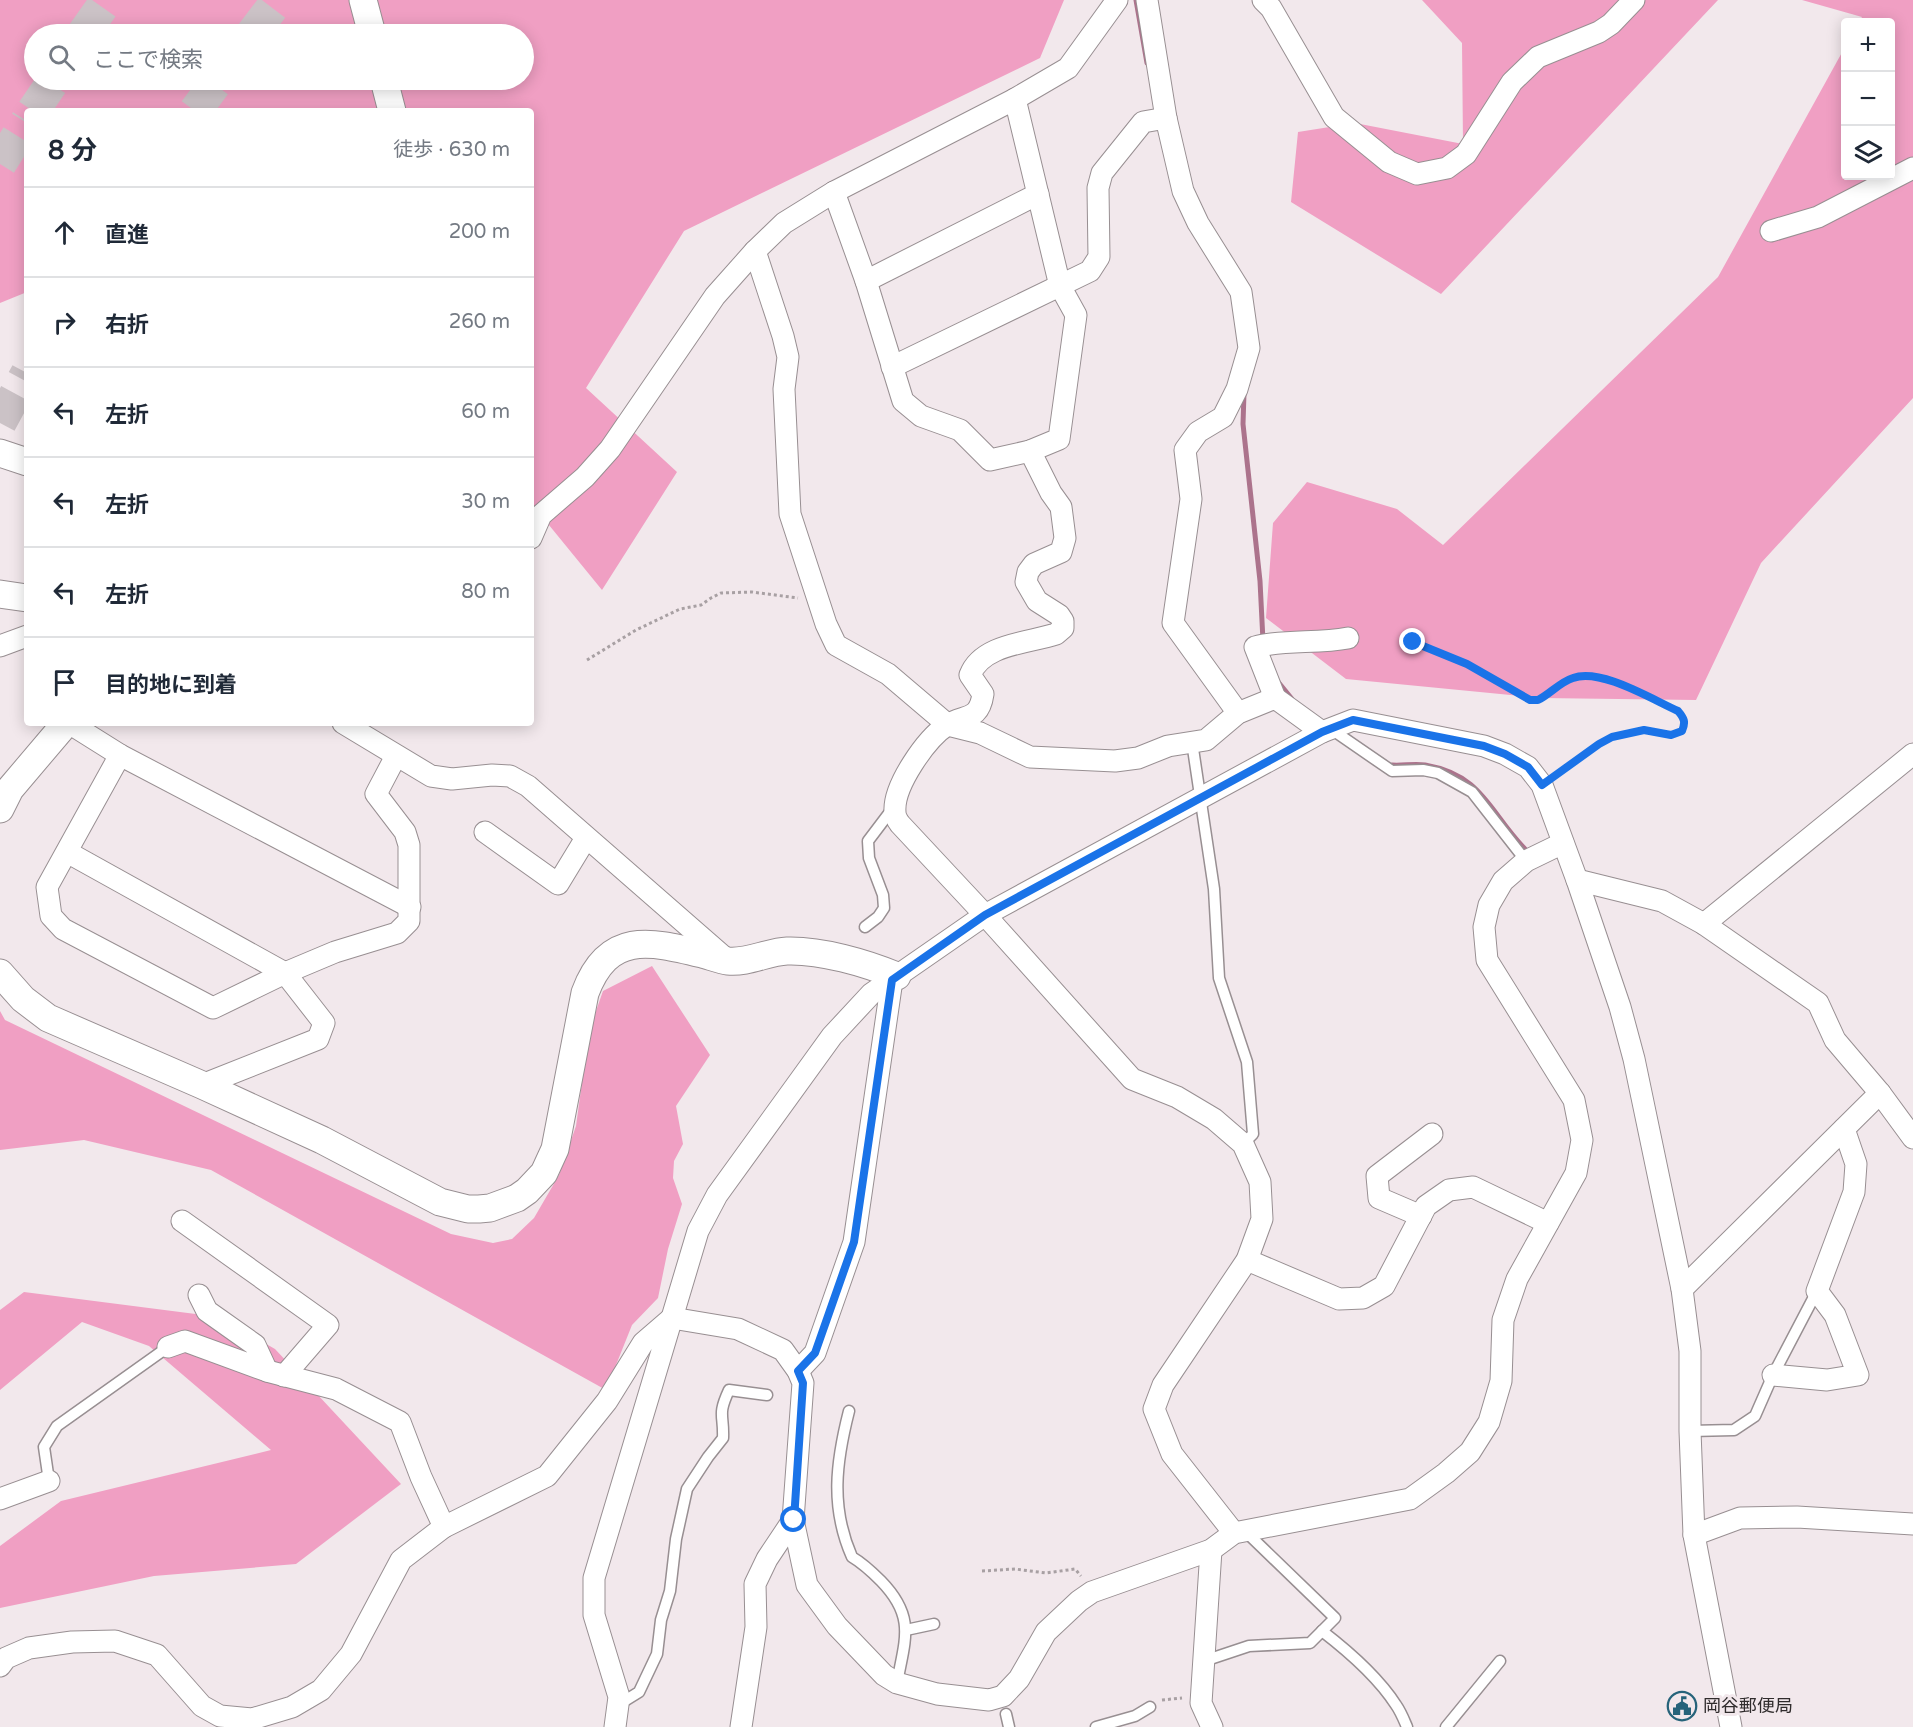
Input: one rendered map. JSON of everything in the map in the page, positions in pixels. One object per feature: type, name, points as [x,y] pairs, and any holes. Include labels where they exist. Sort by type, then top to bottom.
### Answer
[{"type":"street","points":[[363,0],[369,24]]},
{"type":"street","points":[[534,531],[541,515],[585,477],[609,449],[715,296],[755,251],[784,223],[834,192],[1015,99],[1068,68],[1118,0]]},
{"type":"street","points":[[1147,0],[1166,118],[1182,190],[1198,223],[1241,292],[1249,348],[1237,390],[1223,417],[1198,432],[1185,450],[1191,499],[1173,623],[1238,713]]},
{"type":"street","points":[[1263,0],[1271,8],[1334,117],[1389,162],[1417,174],[1448,168],[1466,154],[1512,82],[1538,57],[1599,32],[1611,24],[1634,0]]},
{"type":"street","points":[[387,90],[391,108]]},
{"type":"street","points":[[834,192],[866,281],[903,401],[921,416],[960,430],[990,460],[1030,451],[1059,439],[1076,315],[1060,286],[1015,99]]},
{"type":"street","points":[[892,368],[1090,271],[1099,257],[1098,188],[1101,174],[1143,122],[1166,118]]},
{"type":"street","points":[[1771,231],[1818,218],[1913,168]]},
{"type":"street","points":[[866,281],[1038,194]]},
{"type":"street","points":[[755,251],[788,357],[784,389],[790,514],[826,624],[836,645],[888,674],[948,725],[980,733],[1030,757],[1115,761],[1138,758],[1168,746],[1206,740],[1238,713],[1275,698]]},
{"type":"street","points":[[1030,451],[1051,493],[1061,507],[1065,538],[1061,552],[1034,564],[1028,572],[1026,582],[1037,601],[1059,615],[1063,621],[1063,628],[1056,634],[997,650],[983,657],[973,666],[969,675],[983,694],[982,704],[966,719],[948,725],[922,750],[910,769],[895,805],[895,815],[900,824],[1132,1079],[1177,1097],[1205,1113],[1243,1144],[1260,1182],[1262,1219],[1247,1260],[1163,1385],[1154,1409],[1172,1454],[1240,1532]]},
{"type":"street","points":[[0,453],[24,461]]},
{"type":"street","points":[[0,594],[24,598]]},
{"type":"street","points":[[0,646],[24,637]]},
{"type":"street","points":[[1327,730],[1275,698],[1254,646],[1270,643],[1328,642],[1348,638]]},
{"type":"street","points":[[615,1727],[619,1697],[594,1615],[594,1578],[698,1231],[717,1195],[832,1036],[870,994],[985,915],[1327,730],[1353,720],[1484,746],[1505,754],[1528,767],[1542,785],[1620,1007],[1634,1059],[1682,1289],[1690,1351],[1694,1535],[1731,1727]]},
{"type":"street","points":[[0,809],[10,789],[64,726]]},
{"type":"street","points":[[72,726],[120,755],[410,907]]},
{"type":"street","points":[[348,726],[431,776],[452,779],[492,775],[510,776],[528,786],[728,961]]},
{"type":"street","points":[[1704,924],[1913,754]]},
{"type":"street","points":[[120,755],[48,887],[51,916],[63,929],[213,1008],[335,952],[397,933],[409,921],[409,845],[405,832],[376,794],[396,756]]},
{"type":"street","points":[[485,832],[558,884],[586,838]]},
{"type":"street","points":[[0,1666],[6,1658],[29,1648],[72,1642],[115,1641],[157,1655],[202,1706],[220,1716],[252,1719],[292,1707],[321,1690],[351,1654],[401,1560],[444,1527],[548,1476],[607,1401],[643,1342],[672,1318],[738,1329],[783,1350],[798,1371],[803,1383],[794,1520],[807,1585],[837,1626],[884,1676],[897,1683],[937,1694],[989,1700],[1004,1705],[1046,1632],[1092,1592],[1211,1550],[1240,1532],[1410,1499],[1470,1452],[1490,1422],[1500,1381],[1503,1320],[1517,1279],[1576,1173],[1582,1140],[1574,1100],[1487,960],[1484,927],[1489,905],[1503,881],[1526,861],[1563,843]]},
{"type":"street","points":[[67,852],[285,973],[324,1023],[318,1039],[202,1085]]},
{"type":"street","points":[[1577,880],[1662,901],[1704,924],[1818,1003],[1834,1040],[1880,1093],[1913,1138]]},
{"type":"street","points":[[0,973],[23,999],[48,1018],[322,1140],[440,1202],[468,1209],[490,1208],[517,1198],[527,1191],[551,1163],[585,993],[602,963],[620,949],[632,944],[643,943],[674,947],[728,961],[746,960],[787,951],[809,953],[867,963],[895,978]]},
{"type":"street","points":[[798,1371],[815,1353],[854,1242],[895,978]]},
{"type":"street","points":[[1682,1289],[1880,1093]]},
{"type":"street","points":[[1773,1376],[1827,1380],[1858,1376],[1835,1315],[1817,1291],[1854,1192],[1856,1164],[1844,1129]]},
{"type":"street","points":[[1421,1216],[1379,1197],[1377,1176],[1432,1134]]},
{"type":"street","points":[[1247,1260],[1339,1299],[1363,1298],[1384,1286],[1426,1206],[1449,1190],[1473,1187],[1548,1223]]},
{"type":"street","points":[[182,1221],[328,1325],[275,1373]]},
{"type":"street","points":[[199,1295],[207,1311],[255,1345],[275,1373]]},
{"type":"street","points":[[168,1347],[185,1341],[275,1373],[336,1389],[400,1422],[421,1477],[444,1527]]},
{"type":"street","points":[[0,1499],[49,1481]]},
{"type":"street","points":[[1694,1535],[1740,1518],[1797,1517],[1913,1524]]},
{"type":"street","points":[[741,1727],[756,1627],[755,1584],[767,1559],[794,1520]]},
{"type":"street","points":[[1211,1550],[1201,1703],[1212,1727]]},
{"type":"lane","points":[[1327,730],[1392,771],[1423,770],[1438,773],[1472,792],[1526,861]]},
{"type":"lane","points":[[1192,742],[1214,889],[1219,978],[1247,1062],[1253,1134],[1243,1144]]},
{"type":"lane","points":[[866,927],[878,917],[884,908],[883,895],[868,858],[868,841],[895,805]]},
{"type":"lane","points":[[1690,1431],[1734,1430],[1755,1416],[1817,1291]]},
{"type":"lane","points":[[49,1481],[44,1448],[57,1426],[168,1347]]},
{"type":"lane","points":[[618,1705],[639,1692],[657,1654],[661,1620],[669,1591],[676,1539],[687,1489],[723,1438],[720,1416],[729,1390],[767,1395]]},
{"type":"lane","points":[[849,1411],[839,1452],[837,1481],[842,1529],[852,1557],[866,1565],[896,1596],[902,1611],[906,1630],[897,1683]]},
{"type":"lane","points":[[1204,1661],[1250,1646],[1310,1643],[1335,1618],[1240,1532]]},
{"type":"lane","points":[[906,1630],[934,1624]]},
{"type":"lane","points":[[1322,1631],[1349,1652],[1375,1680],[1396,1705],[1407,1727]]},
{"type":"lane","points":[[1446,1727],[1500,1661]]},
{"type":"lane","points":[[1004,1705],[1009,1727]]},
{"type":"lane","points":[[1096,1727],[1135,1716],[1150,1707]]},
{"type":"path","points":[[587,660],[636,630],[680,609],[701,605],[721,593],[752,592],[818,600]]},
{"type":"path","points":[[1413,642],[1467,664],[1530,700],[1538,700],[1576,676],[1588,675],[1605,677],[1678,711],[1684,718],[1685,725],[1677,734],[1644,730],[1612,737],[1542,785]]},
{"type":"path","points":[[982,1571],[1015,1569],[1046,1573],[1074,1569]]},
{"type":"path","points":[[1150,1707],[1165,1698],[1180,1697],[1201,1703]]},
{"type":"shaded area","points":[[0,0],[1064,0],[1040,58],[684,231],[586,388],[677,472],[602,590],[534,507],[534,108],[24,108],[24,293],[0,303]]},
{"type":"shaded area","points":[[1422,0],[1718,0],[1441,294],[1291,202],[1298,132],[1355,123],[1463,144],[1462,43]]},
{"type":"shaded area","points":[[1802,0],[1913,0],[1913,398],[1761,563],[1696,700],[1541,698],[1346,679],[1266,618],[1273,523],[1307,482],[1397,509],[1443,545],[1718,277],[1841,54],[1841,180],[1895,180],[1895,18],[1862,17]]},
{"type":"shaded area","points":[[652,966],[710,1055],[676,1106],[683,1144],[674,1161],[673,1178],[682,1204],[668,1249],[658,1298],[632,1325],[606,1390],[211,1170],[84,1140],[0,1150],[0,1011],[5,1020],[451,1234],[493,1243],[512,1239],[534,1218],[559,1175],[576,1126],[589,1031],[603,991]]},
{"type":"shaded area","points":[[24,1292],[219,1317],[275,1349],[401,1484],[296,1564],[154,1576],[0,1608],[0,1546],[61,1501],[271,1450],[149,1346],[82,1322],[0,1390],[0,1310]]},
{"type":"waterway","points":[[1136,0],[1147,63]]},
{"type":"waterway","points":[[1244,393],[1243,424],[1260,581],[1263,641]]},
{"type":"waterway","points":[[1279,683],[1292,699]]},
{"type":"waterway","points":[[1392,765],[1425,765],[1460,777],[1483,797],[1525,849]]},
{"type":"tunnel","points":[[90,24],[107,0]]},
{"type":"tunnel","points":[[260,24],[278,0]]},
{"type":"tunnel","points":[[35,108],[47,90]]},
{"type":"tunnel","points":[[197,108],[211,90]]},
{"type":"tunnel","points":[[0,164],[24,126]]},
{"type":"tunnel","points":[[0,423],[24,379]]},
{"type":"place","name":"岡谷郵便局","points":[[1682,1706]]},
{"type":"route","points":[[794,1520],[803,1383],[798,1371],[815,1353],[854,1242],[892,980],[985,915],[1322,732],[1353,720],[1484,746],[1505,754],[1528,767],[1542,785],[1612,737],[1644,730],[1671,735],[1682,731],[1685,725],[1684,718],[1678,711],[1605,677],[1576,676],[1538,700],[1530,700],[1467,664],[1413,642]]}]
